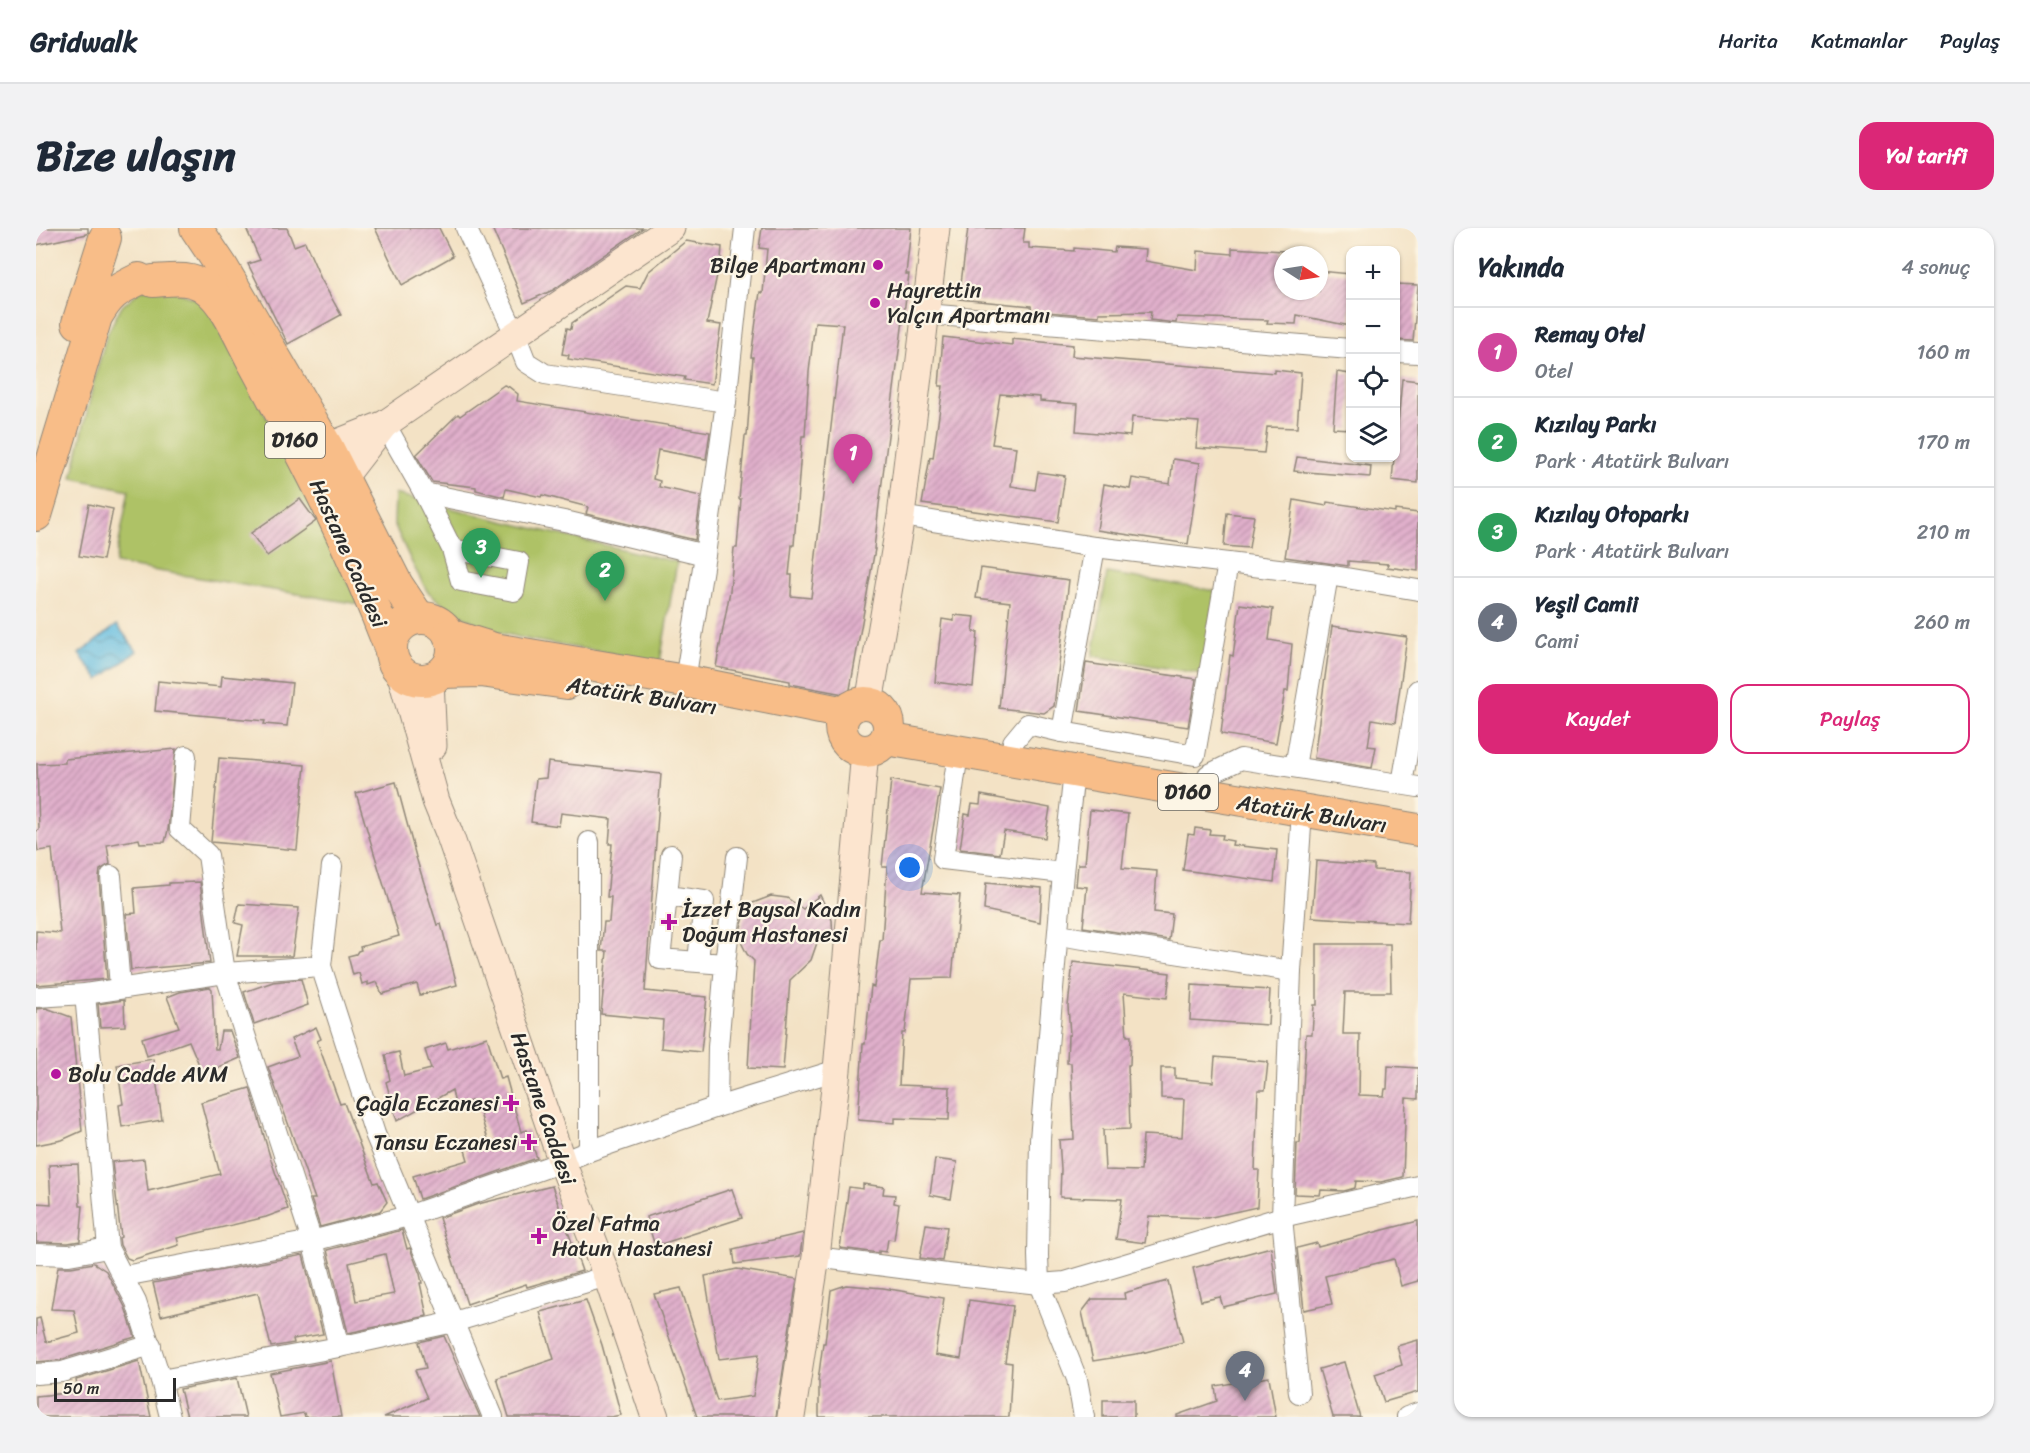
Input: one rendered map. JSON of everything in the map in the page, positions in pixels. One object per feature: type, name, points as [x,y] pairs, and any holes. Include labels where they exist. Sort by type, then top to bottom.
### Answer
[{"type":"main road","name":"D160","points":[[36,515],[96,317],[104,302],[115,290],[146,280],[172,276],[187,263],[194,251],[195,228]]},
{"type":"main road","name":"Hastane Caddesi","points":[[195,228],[222,267],[327,447],[397,585],[419,618]]},
{"type":"main road","points":[[327,447],[385,424],[671,228]]},
{"type":"main road","points":[[792,1417],[816,1257],[837,1070],[866,725],[901,516],[936,228]]},
{"type":"main road","points":[[107,233],[116,263],[126,273],[146,280]]},
{"type":"main road","points":[[36,456],[107,233]]},
{"type":"main road","name":"Hastane Caddesi","points":[[146,280],[190,280],[206,288],[228,316],[336,520],[395,661],[436,801],[449,832],[562,1162],[607,1276],[655,1417]]},
{"type":"main road","points":[[343,478],[385,424]]},
{"type":"main road","points":[[419,618],[437,622],[450,635],[453,653],[450,662],[436,676],[411,679],[395,661],[391,642],[398,628],[419,618]]},
{"type":"main road","name":"Atatürk Bulvarı","points":[[450,635],[494,649],[685,681],[866,725],[958,753],[1418,830]]},
{"type":"main road","name":"Atatürk Bulvarı","points":[[436,676],[481,671],[866,725],[1013,742],[1208,775],[1413,793]]},
{"type":"main road","name":"Hastane Caddesi","points":[[436,676],[433,751],[449,832]]},
{"type":"street","points":[[466,228],[515,334],[525,362],[545,374],[726,402]]},
{"type":"street","points":[[685,681],[726,402],[745,228]]},
{"type":"street","points":[[926,314],[1346,349]]},
{"type":"street","points":[[1400,352],[1418,353]]},
{"type":"street","points":[[385,424],[452,549]]},
{"type":"street","points":[[424,493],[569,522],[705,555]]},
{"type":"street","points":[[901,516],[1095,547],[1328,575],[1418,590]]},
{"type":"street","points":[[1062,732],[1095,547]]},
{"type":"street","points":[[1013,742],[1029,724],[1062,732],[1195,755],[1228,563]]},
{"type":"street","points":[[1295,766],[1328,575]]},
{"type":"street","points":[[1208,775],[1241,759],[1295,766],[1413,793],[1418,690]]},
{"type":"street","points":[[958,753],[943,859],[1063,873]]},
{"type":"street","points":[[186,756],[180,829],[208,855],[225,973],[312,1241],[339,1347]]},
{"type":"street","points":[[1074,772],[1040,1139],[1038,1255],[1040,1284],[1077,1379],[1084,1417]]},
{"type":"street","points":[[1299,1393],[1282,1217],[1291,971],[1302,812]]},
{"type":"street","points":[[589,842],[589,1150]]},
{"type":"street","points":[[671,855],[660,959],[725,964]]},
{"type":"street","points":[[717,1107],[718,1047],[737,857]]},
{"type":"street","points":[[332,866],[321,966],[375,1134],[493,1417]]},
{"type":"street","points":[[111,876],[120,987]]},
{"type":"street","points":[[667,896],[704,901],[698,962]]},
{"type":"street","points":[[1058,935],[1291,971]]},
{"type":"street","points":[[36,997],[85,994],[225,973],[321,966]]},
{"type":"street","points":[[85,994],[108,1248],[136,1302],[151,1345],[170,1417]]},
{"type":"street","points":[[124,1276],[312,1241],[408,1216],[562,1162],[589,1150],[837,1070]]},
{"type":"street","points":[[816,1257],[1040,1284],[1065,1282],[1282,1217],[1418,1186]]},
{"type":"street","points":[[36,1254],[69,1256],[108,1248]]},
{"type":"street","points":[[161,1380],[339,1347],[454,1322],[607,1276]]},
{"type":"street","points":[[36,1374],[62,1372],[151,1345]]},
{"type":"street","points":[[1407,1417],[1418,1413]]},
{"type":"green space","points":[[162,287],[206,302],[282,446],[359,604],[115,564],[129,490],[72,478],[107,334],[121,307],[141,290]]},
{"type":"green space","points":[[395,494],[677,562],[660,662],[531,640],[486,629],[444,605],[427,591],[394,524]]},
{"type":"green space","points":[[1107,573],[1216,591],[1202,674],[1093,656]]},
{"type":"water","points":[[117,625],[137,651],[99,680],[79,654]]},
{"type":"building","points":[[36,228],[88,228],[88,232],[36,245]]},
{"type":"building","points":[[246,228],[287,228],[294,246],[305,242],[321,279],[341,315],[288,344],[248,264],[260,260]]},
{"type":"building","points":[[375,228],[439,228],[453,256],[402,285]]},
{"type":"building","points":[[492,228],[643,228],[553,290],[524,303]]},
{"type":"building","points":[[762,228],[911,228],[906,274],[909,274],[875,549],[849,695],[716,667],[730,591],[734,548],[737,548],[741,499],[739,499],[753,357],[751,357],[760,292],[763,293],[767,249],[759,248]],"holes":[[[815,322],[843,324],[811,598],[791,596],[792,575],[789,575],[792,545],[794,545],[802,436],[805,436]]]},
{"type":"building","points":[[968,228],[1025,228],[1023,243],[1029,243],[1029,248],[1074,251],[1074,248],[1114,252],[1115,247],[1146,249],[1145,261],[1197,270],[1198,251],[1232,254],[1232,248],[1274,250],[1274,300],[1328,300],[1328,272],[1346,274],[1346,325],[1297,315],[1296,324],[1267,323],[1268,320],[1177,317],[1176,323],[1150,320],[1151,312],[1099,313],[1099,316],[1032,311],[1031,306],[959,299]]},
{"type":"building","points":[[686,241],[722,247],[720,270],[718,270],[707,323],[721,325],[712,384],[684,380],[685,377],[568,359],[569,355],[562,354],[567,328],[571,329],[572,323],[626,286],[640,288],[648,272]]},
{"type":"building","points":[[1400,284],[1418,285],[1413,341],[1400,340]]},
{"type":"building","points":[[943,337],[1012,345],[1012,339],[1073,345],[1072,356],[1275,373],[1275,370],[1301,373],[1297,428],[1267,427],[1264,453],[1196,448],[1199,422],[1132,417],[1130,436],[1076,431],[1078,404],[1040,401],[1040,397],[1000,394],[992,444],[1016,447],[1011,486],[1035,490],[1038,472],[1065,476],[1058,522],[922,504],[930,457],[933,458],[943,386],[939,386]]},
{"type":"building","points":[[1337,372],[1346,373],[1346,429],[1333,428]]},
{"type":"building","points":[[1402,379],[1418,381],[1418,483],[1392,480],[1394,462],[1400,462]]},
{"type":"building","points":[[504,385],[518,394],[517,401],[710,432],[706,459],[658,450],[653,479],[660,481],[659,487],[701,496],[695,540],[586,514],[588,507],[542,495],[541,497],[506,489],[504,497],[476,490],[476,487],[432,482],[416,455],[458,414],[460,416]]},
{"type":"building","points":[[1297,457],[1371,466],[1370,477],[1294,471]]},
{"type":"building","points":[[1173,459],[1200,463],[1188,544],[1097,530],[1104,484],[1130,489],[1132,478],[1170,484]]},
{"type":"building","points":[[300,499],[316,521],[267,556],[251,533]]},
{"type":"building","points":[[1294,500],[1326,506],[1327,502],[1418,513],[1418,571],[1387,567],[1388,564],[1348,561],[1348,566],[1285,557]]},
{"type":"building","points":[[89,504],[113,509],[103,560],[79,556]]},
{"type":"building","points":[[1227,513],[1254,516],[1249,548],[1224,546]]},
{"type":"building","points":[[981,568],[1069,580],[1054,706],[1044,713],[999,708],[1010,602],[976,598]]},
{"type":"building","points":[[1240,604],[1273,609],[1269,640],[1292,644],[1288,691],[1285,691],[1276,743],[1221,734],[1230,655],[1233,656]]},
{"type":"building","points":[[954,615],[975,617],[973,632],[978,632],[973,687],[935,682],[942,619],[954,621]]},
{"type":"building","points":[[1332,626],[1407,637],[1395,723],[1372,719],[1368,746],[1376,747],[1372,768],[1314,758]]},
{"type":"building","points":[[1086,663],[1196,679],[1188,727],[1079,711]]},
{"type":"building","points":[[222,676],[292,683],[287,726],[264,724],[265,721],[155,711],[158,681],[221,687]]},
{"type":"building","points":[[176,749],[165,842],[140,843],[139,839],[107,845],[110,864],[100,870],[99,877],[107,979],[36,985],[36,931],[60,933],[52,849],[38,851],[36,839],[36,831],[39,830],[37,764],[65,763],[65,759]]},
{"type":"building","points":[[219,758],[305,765],[297,850],[211,842]]},
{"type":"building","points":[[548,762],[661,774],[645,991],[707,997],[701,1052],[661,1048],[663,1020],[601,1014],[607,951],[601,951],[604,922],[609,922],[611,897],[607,897],[612,844],[609,844],[611,819],[561,813],[559,826],[531,822],[536,779],[546,778]]},
{"type":"building","points":[[891,780],[940,789],[922,892],[960,895],[952,978],[911,979],[905,1033],[902,1033],[899,1085],[950,1087],[949,1120],[895,1118],[895,1123],[858,1120],[863,1044],[865,1044],[871,986],[874,987],[880,940],[882,940],[887,867],[882,867]]},
{"type":"building","points":[[396,782],[416,857],[437,925],[441,924],[457,985],[420,995],[417,984],[382,994],[377,982],[362,984],[359,973],[353,975],[348,956],[356,954],[361,950],[360,947],[399,936],[356,793]]},
{"type":"building","points":[[981,795],[1050,808],[1045,838],[1004,831],[1000,854],[960,849],[965,814],[970,815],[972,804],[980,805]]},
{"type":"building","points":[[1090,810],[1128,814],[1122,868],[1157,871],[1154,912],[1172,914],[1169,940],[1083,927],[1087,887],[1076,886],[1078,864],[1085,864]]},
{"type":"building","points":[[1195,828],[1210,830],[1209,834],[1223,835],[1222,839],[1233,841],[1232,845],[1277,850],[1274,882],[1183,870],[1188,834],[1194,835]]},
{"type":"building","points":[[1316,861],[1374,865],[1374,870],[1411,872],[1408,923],[1312,917]]},
{"type":"building","points":[[200,882],[210,963],[131,970],[126,914],[136,913],[134,888],[169,885],[169,883]]},
{"type":"building","points":[[986,883],[1042,888],[1040,922],[984,910]]},
{"type":"building","points":[[820,895],[832,920],[833,938],[819,937],[811,960],[790,980],[783,1070],[748,1068],[754,961],[742,944],[741,927],[747,909],[753,903],[771,896],[787,898],[803,909]]},
{"type":"building","points":[[239,904],[299,908],[292,956],[237,956],[243,925],[235,923]]},
{"type":"building","points":[[1317,944],[1390,944],[1391,992],[1345,992],[1343,1034],[1360,1034],[1359,1095],[1384,1096],[1385,1089],[1387,1089],[1388,1066],[1418,1068],[1418,1099],[1406,1098],[1403,1177],[1381,1182],[1356,1181],[1355,1188],[1344,1191],[1321,1190],[1320,1195],[1295,1194],[1306,1034],[1312,1034],[1314,1005],[1317,1005]]},
{"type":"building","points":[[1073,962],[1170,973],[1167,998],[1124,993],[1127,1036],[1131,1036],[1130,1065],[1128,1065],[1130,1129],[1103,1130],[1105,1170],[1141,1171],[1143,1135],[1182,1137],[1184,1099],[1161,1098],[1161,1068],[1175,1068],[1175,1078],[1213,1082],[1215,1057],[1268,1062],[1265,1090],[1258,1090],[1255,1170],[1259,1170],[1257,1207],[1207,1218],[1149,1216],[1145,1243],[1116,1239],[1122,1199],[1060,1197],[1059,1140],[1074,1139],[1071,1063],[1067,1063],[1068,1035],[1070,1035],[1068,1006]]},
{"type":"building","points":[[301,979],[308,1005],[254,1024],[244,992],[273,982]]},
{"type":"building","points":[[1192,985],[1270,990],[1268,1025],[1190,1020]]},
{"type":"building","points":[[210,987],[212,989],[215,1049],[218,1049],[221,1031],[230,1031],[240,1058],[203,1074],[189,1041],[147,1056],[142,1038],[179,1027],[167,997],[180,992]]},
{"type":"building","points":[[124,1000],[125,1026],[100,1027],[98,1004]]},
{"type":"building","name":"Bolu Cadde AVM","points":[[46,1008],[71,1017],[82,1131],[62,1140],[36,1145],[36,1009]]},
{"type":"building","points":[[316,1027],[321,1039],[317,1041],[340,1104],[344,1103],[374,1183],[378,1182],[387,1202],[380,1211],[320,1227],[311,1199],[315,1199],[268,1067],[298,1056],[291,1039]]},
{"type":"building","points":[[487,1037],[500,1079],[506,1077],[521,1132],[527,1130],[537,1158],[420,1199],[413,1176],[468,1160],[465,1150],[489,1143],[476,1100],[455,1105],[452,1090],[397,1121],[386,1082],[390,1080],[385,1055],[399,1052],[404,1076],[431,1069],[425,1050],[446,1043],[448,1049]]},
{"type":"building","points":[[153,1059],[162,1120],[122,1127],[119,1105],[123,1104],[117,1065]]},
{"type":"building","points":[[250,1088],[288,1209],[266,1217],[177,1238],[179,1245],[132,1260],[127,1258],[120,1245],[112,1162],[144,1159],[148,1191],[220,1174],[201,1102]]},
{"type":"building","points":[[935,1159],[957,1162],[951,1199],[930,1195]]},
{"type":"building","points":[[78,1164],[80,1206],[83,1206],[80,1241],[36,1242],[36,1203],[51,1204],[49,1165]]},
{"type":"building","points":[[863,1184],[884,1187],[883,1194],[895,1195],[894,1203],[899,1204],[894,1240],[888,1239],[886,1252],[840,1248],[849,1187],[863,1189]]},
{"type":"building","points":[[552,1186],[582,1271],[527,1287],[526,1284],[467,1304],[439,1218],[478,1204]]},
{"type":"building","points":[[732,1189],[742,1218],[655,1246],[646,1217]]},
{"type":"building","points":[[1418,1221],[1418,1281],[1401,1286],[1394,1259],[1325,1276],[1332,1304],[1304,1310],[1297,1248],[1317,1243],[1318,1247]]},
{"type":"building","points":[[926,1224],[947,1227],[942,1261],[920,1258]]},
{"type":"building","points":[[402,1230],[407,1249],[410,1248],[420,1274],[427,1316],[348,1333],[327,1250]],"holes":[[[385,1254],[394,1294],[356,1301],[349,1263]]]},
{"type":"building","points":[[803,1233],[800,1256],[735,1264],[733,1249]]},
{"type":"building","points":[[1271,1247],[1277,1294],[1223,1307],[1220,1297],[1201,1301],[1193,1268]]},
{"type":"building","points":[[303,1255],[323,1334],[293,1339],[294,1343],[271,1347],[258,1293],[161,1316],[153,1283]]},
{"type":"building","points":[[94,1263],[106,1271],[125,1307],[135,1337],[60,1360],[36,1362],[36,1319],[40,1318],[46,1342],[79,1333],[74,1310],[51,1309],[58,1267]]},
{"type":"building","points":[[737,1269],[797,1279],[776,1417],[697,1417],[654,1294],[681,1288],[717,1401],[753,1396],[759,1354],[719,1359],[705,1276]]},
{"type":"building","points":[[1168,1281],[1183,1342],[1142,1353],[1093,1361],[1082,1312],[1092,1299],[1125,1299],[1124,1293]]},
{"type":"building","points":[[846,1285],[883,1288],[944,1298],[935,1355],[961,1359],[969,1300],[1013,1306],[1005,1362],[1012,1363],[1009,1417],[819,1417],[818,1381],[831,1290]]},
{"type":"building","points":[[586,1300],[602,1345],[621,1415],[611,1417],[509,1417],[497,1378],[554,1359],[540,1312]]},
{"type":"building","points":[[444,1336],[480,1417],[384,1417],[427,1398],[415,1370],[426,1368],[419,1342]]},
{"type":"building","points":[[1418,1340],[1418,1392],[1384,1402],[1375,1374],[1402,1365],[1397,1346]]},
{"type":"building","points":[[139,1361],[151,1417],[36,1417],[36,1396],[78,1392],[76,1380]]},
{"type":"building","points":[[331,1361],[341,1417],[305,1417],[304,1413],[280,1417],[270,1373]]},
{"type":"building","points":[[1344,1362],[1360,1417],[1333,1417],[1319,1369]]},
{"type":"building","points":[[1269,1377],[1276,1417],[1177,1417],[1177,1415],[1217,1401],[1215,1386]]},
{"type":"building","points":[[237,1378],[246,1417],[187,1417],[180,1389]]},
{"type":"building","points":[[1103,1400],[1134,1400],[1134,1417],[1103,1417]]},
{"type":"place","name":"Bilge Apartmanı","points":[[878,265]]},
{"type":"place","name":"Hayrettin Yalçın Apartmanı","points":[[875,303]]},
{"type":"place","name":"Remay Otel","points":[[853,484]]},
{"type":"place","name":"Kızılay Otoparkı","points":[[481,578]]},
{"type":"place","name":"Kızılay Parkı","points":[[605,601]]},
{"type":"place","name":"İzzet Baysal Kadın Doğum Hastanesi","points":[[669,922]]},
{"type":"place","name":"Bolu Cadde AVM","points":[[56,1074]]},
{"type":"place","name":"Çağla Eczanesi","points":[[511,1103]]},
{"type":"place","name":"Tansu Eczanesi","points":[[529,1142]]},
{"type":"place","name":"Özel Fatma Hatun Hastanesi","points":[[539,1236]]},
{"type":"place","name":"Yeşil Camii","points":[[1245,1401]]}]
